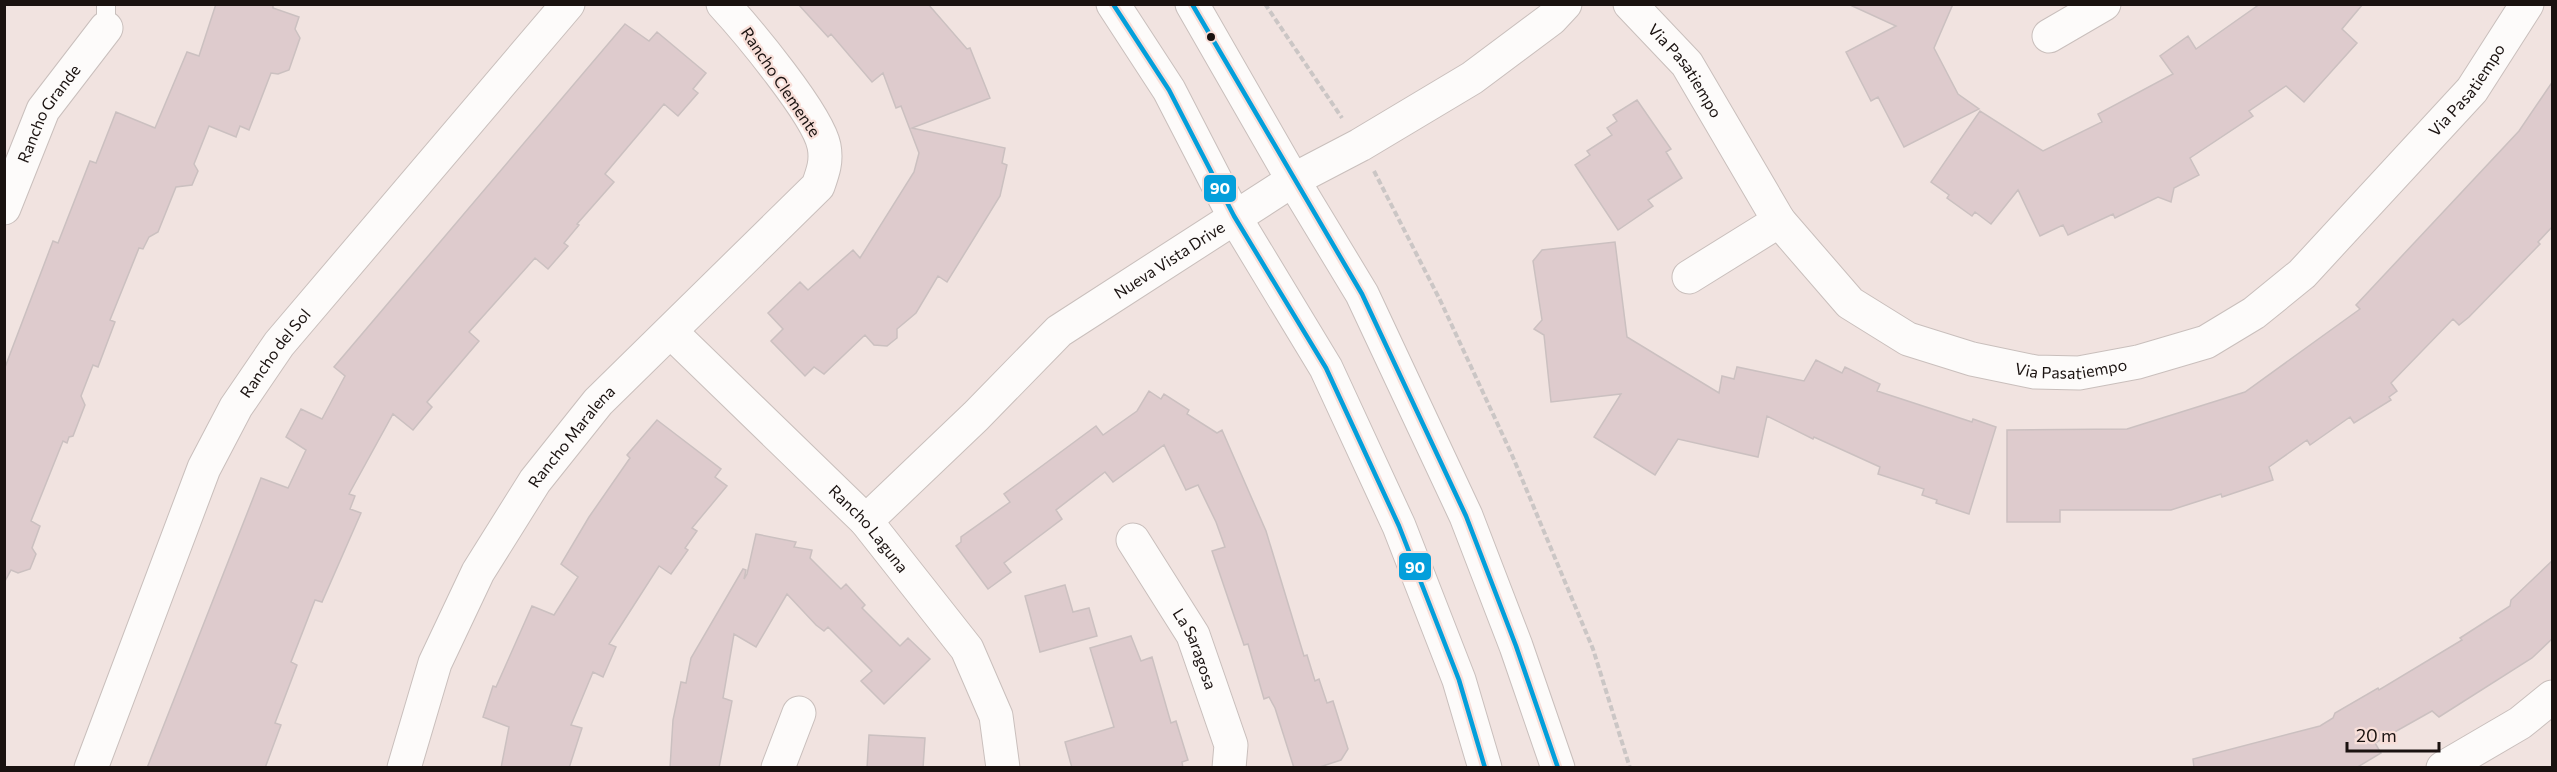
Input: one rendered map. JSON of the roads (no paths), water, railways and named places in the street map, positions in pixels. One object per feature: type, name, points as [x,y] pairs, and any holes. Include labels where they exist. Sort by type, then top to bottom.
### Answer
[{"type":"street","name":"Rancho del Sol","points":[[91,768],[204,468],[236,406],[279,344],[568,4]]},
{"type":"street","name":"Rancho Clemente","points":[[723,4],[751,33],[814,124],[824,144],[825,165]]},
{"type":"street","points":[[1113,4],[1169,90],[1234,216],[1326,368],[1399,526],[1459,680],[1485,768]]},
{"type":"street","points":[[1192,4],[1293,180],[1362,294],[1466,516],[1516,646],[1558,768]]},
{"type":"street","name":"Nueva Vista Drive","points":[[866,521],[976,416],[1059,331],[1234,216],[1472,78],[1551,19],[1565,4]]},
{"type":"street","name":"Via Pasatiempo","points":[[1630,4],[1696,76],[1779,220],[1850,303],[1908,339],[1972,359],[2036,372],[2079,373],[2138,362],[2206,342],[2254,313],[2302,274],[2472,90],[2527,4]]},
{"type":"street","points":[[2049,36],[2104,4]]},
{"type":"street","name":"Rancho Grande","points":[[4,208],[43,110],[106,16]]},
{"type":"street","name":"Rancho Maralena","points":[[404,768],[435,663],[478,572],[535,481],[591,411],[818,186],[825,165]]},
{"type":"street","points":[[1689,277],[1779,220]]},
{"type":"street","name":"Rancho Laguna","points":[[670,332],[866,521],[967,649],[996,716],[1003,768]]},
{"type":"street","name":"La Saragosa","points":[[1133,540],[1193,635],[1232,745],[1229,768]]},
{"type":"street","points":[[2443,768],[2520,723],[2553,697]]},
{"type":"street","points":[[778,768],[799,712]]}]
